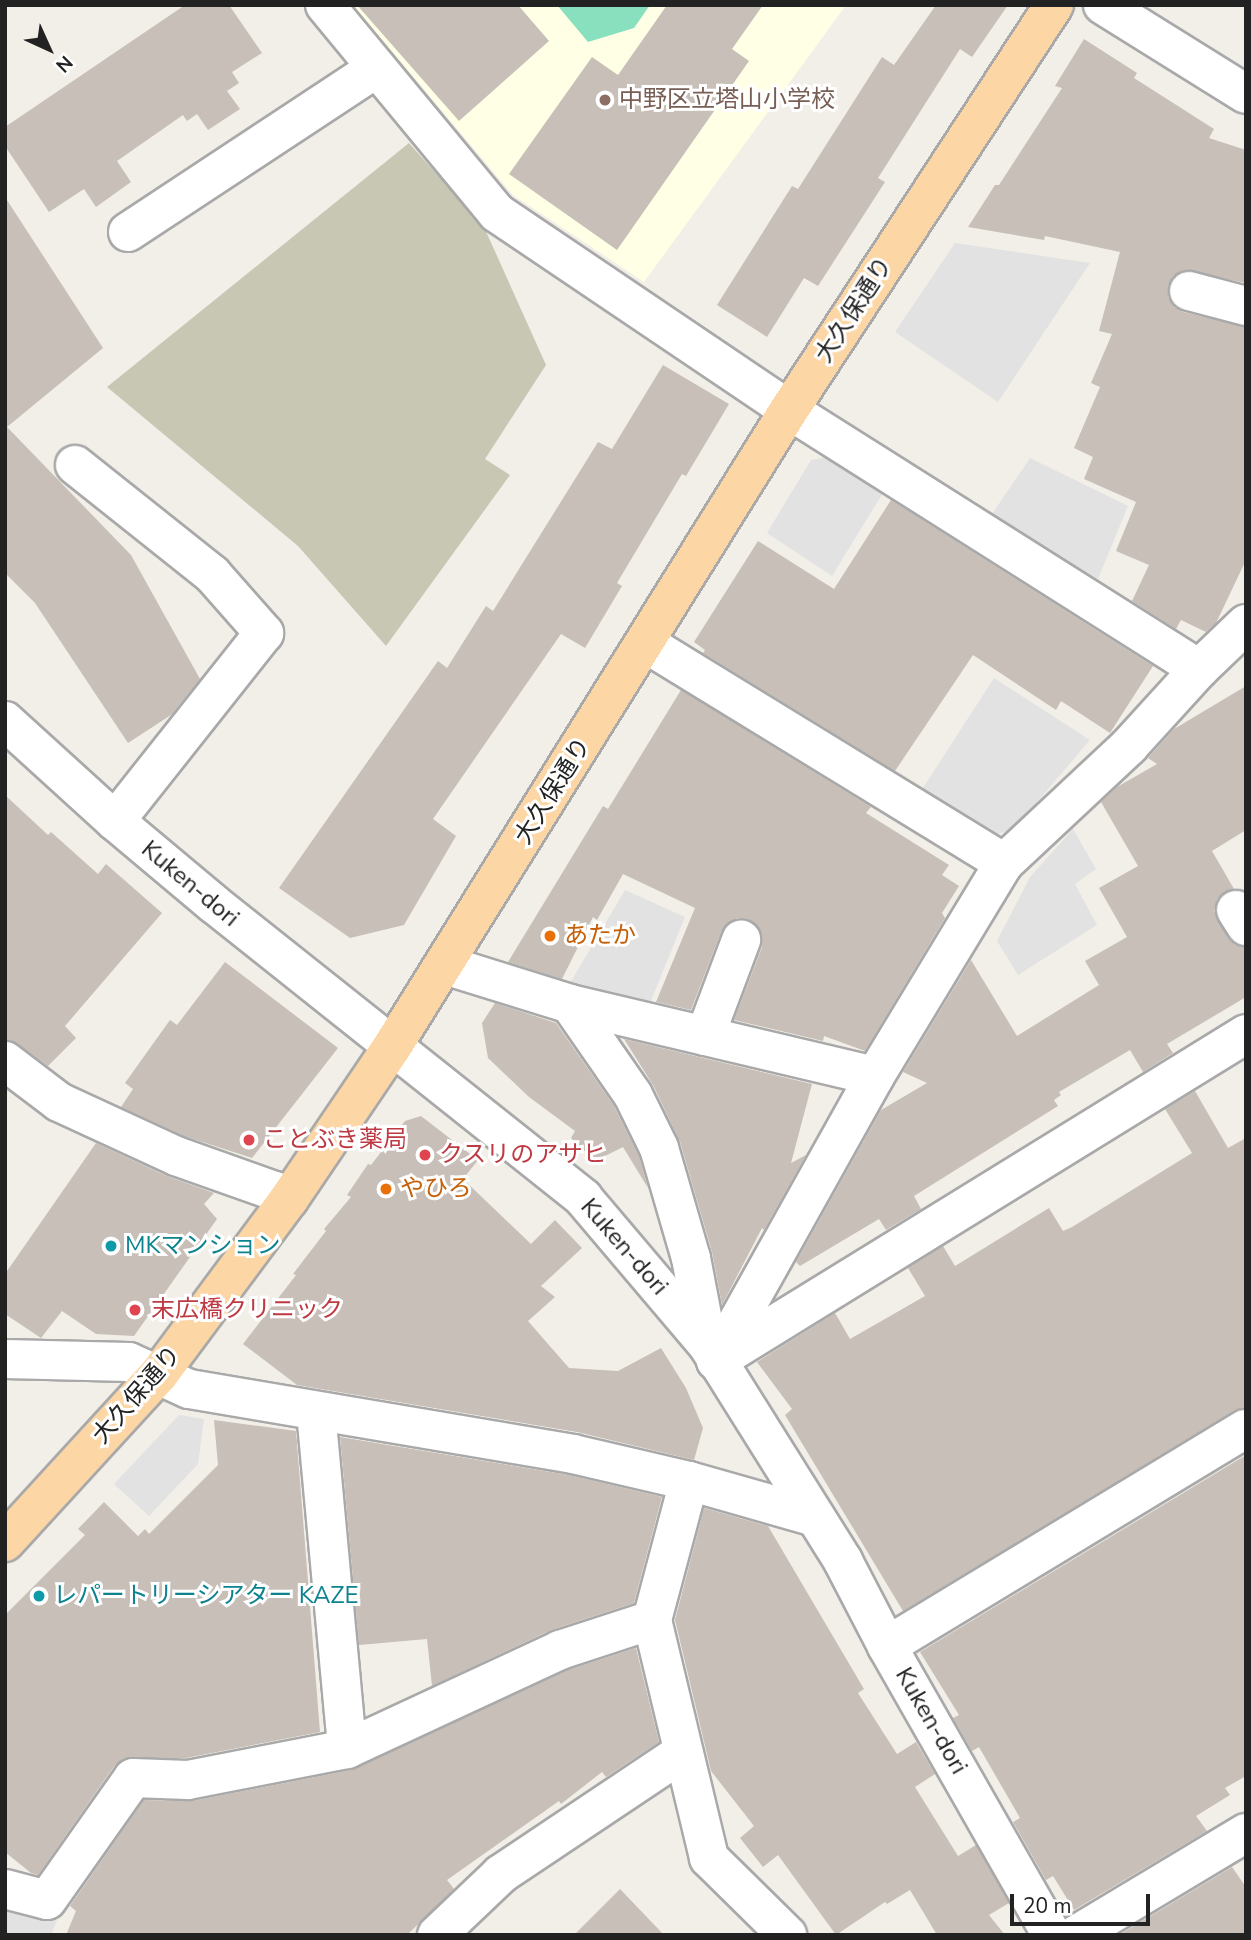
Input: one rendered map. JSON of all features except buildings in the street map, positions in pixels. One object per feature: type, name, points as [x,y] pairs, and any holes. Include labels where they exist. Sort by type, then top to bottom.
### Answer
[{"type":"main road","name":"大久保通り","points":[[5,1542],[159,1374],[289,1199],[445,965],[789,410],[1054,5]]},
{"type":"street","points":[[325,5],[498,213],[789,410],[1199,669]]},
{"type":"street","points":[[1103,5],[1246,94]]},
{"type":"street","points":[[128,232],[377,68]]},
{"type":"street","points":[[1189,291],[1246,306]]},
{"type":"street","points":[[75,465],[212,574],[264,633],[115,821]]},
{"type":"street","points":[[712,1353],[1004,863],[1129,746],[1199,669],[1246,624]]},
{"type":"street","points":[[645,643],[1004,863]]},
{"type":"street","name":"Kuken-dori","points":[[5,722],[115,821],[392,1047],[583,1198],[712,1353],[843,1561],[887,1646],[1052,1935]]},
{"type":"street","points":[[705,1036],[741,940]]},
{"type":"street","points":[[445,965],[570,1004],[875,1076]]},
{"type":"street","points":[[570,1004],[633,1095],[659,1148],[691,1258],[712,1353]]},
{"type":"street","points":[[712,1353],[1246,1034]]},
{"type":"street","points":[[5,1061],[59,1101],[176,1156],[275,1191],[289,1199]]},
{"type":"street","points":[[5,1359],[129,1362],[189,1389],[573,1454],[689,1481],[815,1517]]},
{"type":"street","points":[[316,1412],[347,1749]]},
{"type":"street","points":[[887,1646],[1246,1429]]},
{"type":"street","points":[[689,1481],[652,1620],[709,1858],[786,1935]]},
{"type":"street","points":[[5,1889],[47,1900],[133,1778],[188,1780],[347,1749],[560,1650],[652,1620]]},
{"type":"street","points":[[437,1935],[501,1874],[683,1752]]},
{"type":"street","points":[[1076,1935],[1246,1833]]},
{"type":"shaded area","name":"中野区立塔山小学校","points":[[353,5],[846,5],[644,282],[513,195]]},
{"type":"shaded area","points":[[409,143],[484,227],[546,365],[485,459],[510,475],[386,646],[298,546],[107,387]]},
{"type":"shaded area","points":[[955,243],[1090,263],[998,402],[895,332]]},
{"type":"shaded area","points":[[833,456],[886,488],[832,576],[767,533],[811,460]]},
{"type":"shaded area","points":[[1030,458],[1128,506],[1098,579],[988,520]]},
{"type":"shaded area","points":[[994,678],[1090,740],[1014,829],[994,835],[921,791]]},
{"type":"shaded area","points":[[1073,829],[1096,869],[1075,884],[1097,925],[1018,975],[997,941],[1030,877]]},
{"type":"shaded area","points":[[625,890],[685,917],[650,1003],[570,983]]},
{"type":"shaded area","points":[[179,1415],[204,1419],[198,1464],[149,1516],[114,1484]]},
{"type":"shaded area","points":[[5,1904],[57,1920],[51,1935],[5,1935]]},
{"type":"green space","points":[[557,5],[650,5],[634,28],[588,42]]},
{"type":"place","name":"中野区立塔山小学校","points":[[605,100]]},
{"type":"place","name":"あたか","points":[[550,936]]},
{"type":"place","name":"ことぶき薬局","points":[[249,1140]]},
{"type":"place","name":"クスリのアサヒ","points":[[425,1155]]},
{"type":"place","name":"やひろ","points":[[386,1189]]},
{"type":"place","name":"MKマンション","points":[[111,1246]]},
{"type":"place","name":"末広橋クリニック","points":[[135,1310]]},
{"type":"place","name":"レパートリーシアター KAZE","points":[[39,1596]]}]
